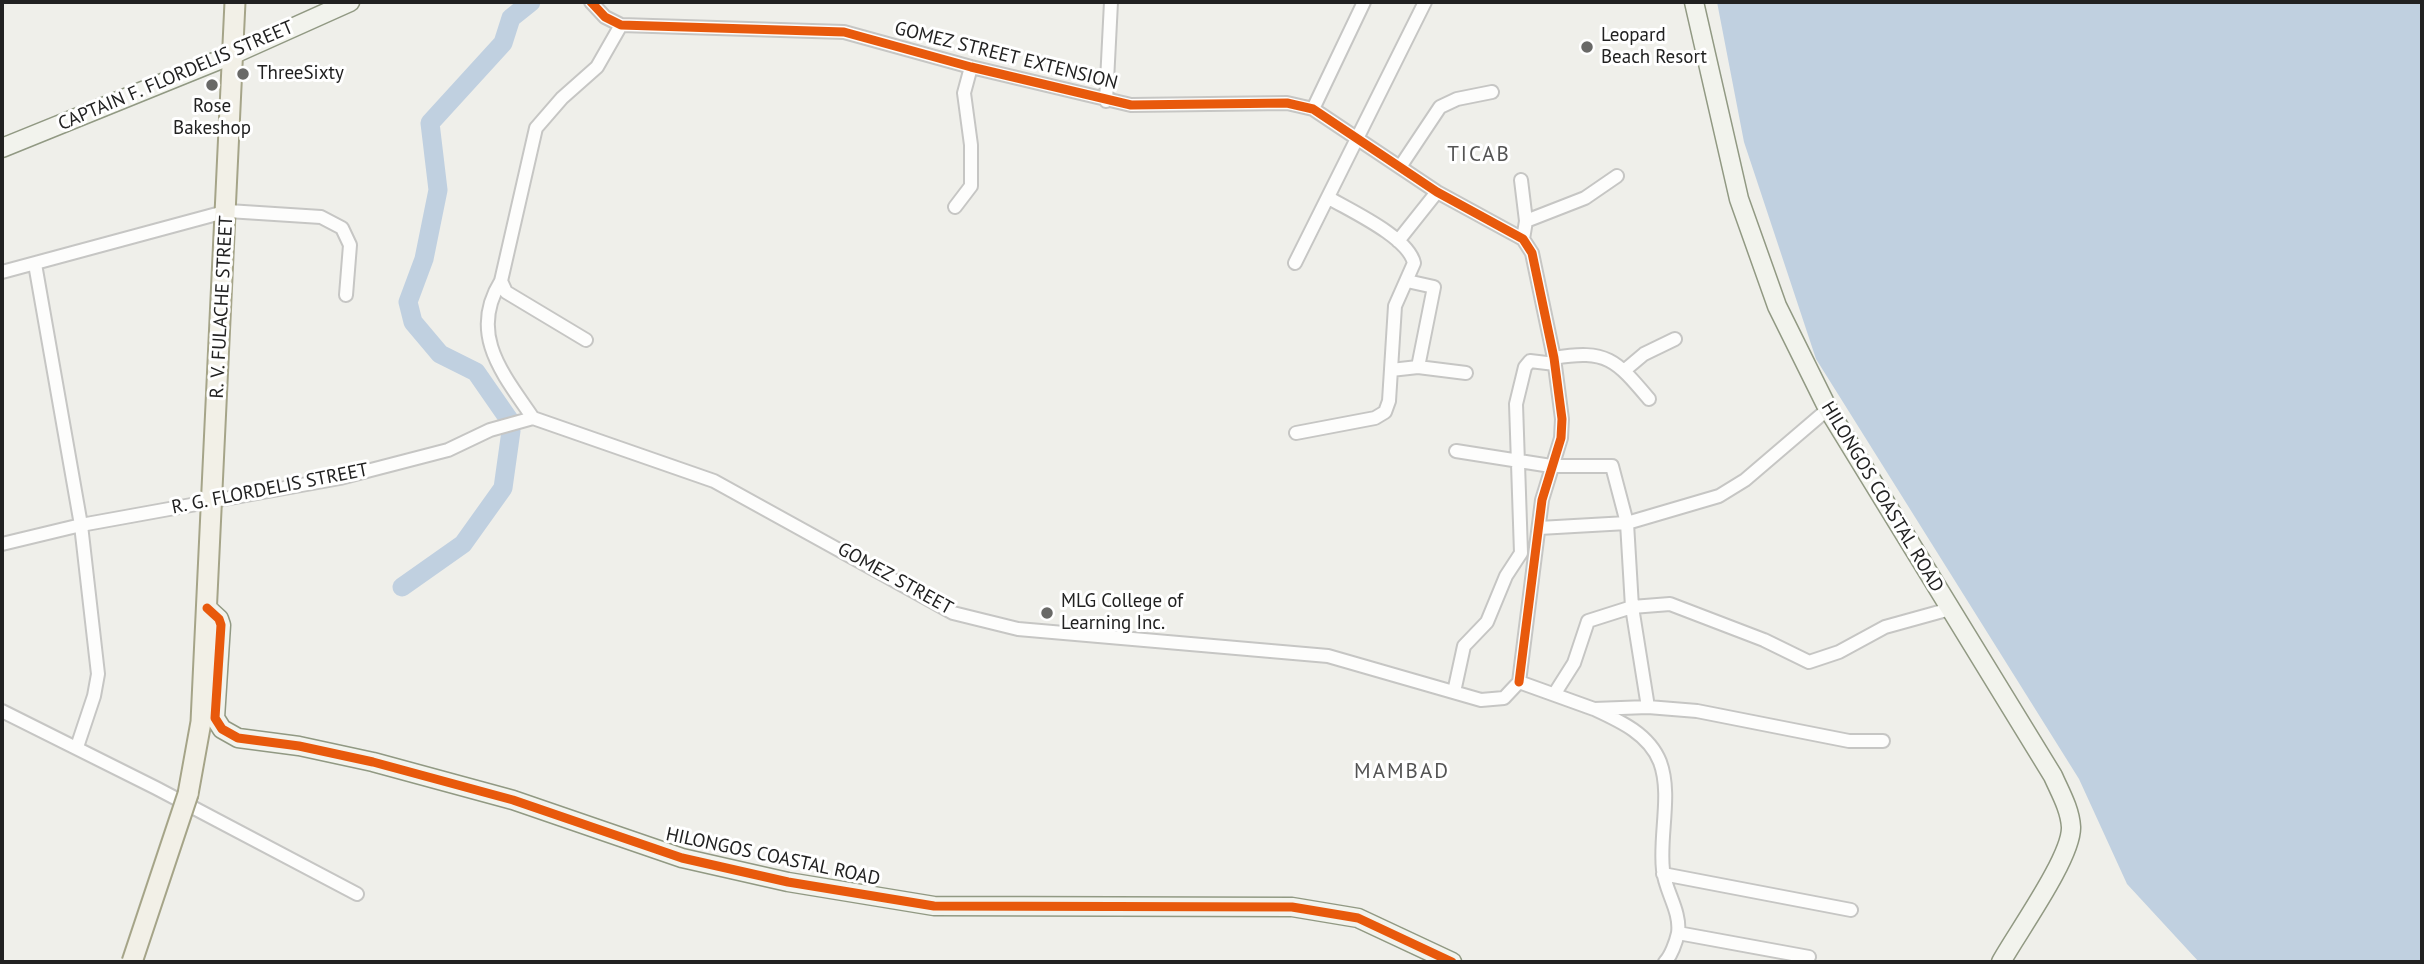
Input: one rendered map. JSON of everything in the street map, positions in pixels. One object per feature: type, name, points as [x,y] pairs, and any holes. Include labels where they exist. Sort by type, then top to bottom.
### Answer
[{"type":"main road","name":"R. V. FULACHE STREET","points":[[132,962],[188,794],[201,722],[228,211],[235,2]]},
{"type":"street","name":"CAPTAIN F. FLORDELIS STREET","points":[[2,148],[234,54],[350,2]]},
{"type":"street","points":[[533,418],[502,373],[488,338],[488,302],[501,281],[536,128],[562,98],[597,67],[621,25],[605,17],[591,2]]},
{"type":"street","points":[[1106,101],[1111,2]]},
{"type":"street","points":[[1313,109],[1364,2]]},
{"type":"street","points":[[1295,263],[1425,2]]},
{"type":"street","name":"HILONGOS COASTAL ROAD","points":[[1694,2],[1739,199],[1757,257],[1777,306],[1828,409],[2053,776],[2069,815],[2071,830],[2057,867],[2001,962]]},
{"type":"street","name":"GOMEZ STREET EXTENSION","points":[[621,25],[844,32],[971,67],[1130,105],[1287,103],[1313,109],[1437,192],[1523,239]]},
{"type":"street","points":[[955,207],[971,186],[971,145],[964,93],[971,67]]},
{"type":"street","points":[[1401,167],[1440,107],[1457,99],[1492,92]]},
{"type":"street","points":[[1526,222],[1585,198],[1617,176]]},
{"type":"street","points":[[1521,180],[1526,222],[1523,239],[1532,253],[1555,361],[1562,419],[1561,438],[1551,466],[1539,528],[1519,682],[1594,709],[1637,732],[1651,746],[1660,762],[1664,779],[1663,874],[1672,897],[1678,933],[1665,962]]},
{"type":"street","points":[[1398,241],[1437,192]]},
{"type":"street","points":[[1296,433],[1381,415],[1387,408],[1395,306],[1414,263],[1413,256],[1398,241],[1329,198]]},
{"type":"street","points":[[2,272],[228,211],[321,217],[342,228],[350,245],[346,295]]},
{"type":"street","points":[[34,264],[81,525],[98,674],[77,747]]},
{"type":"street","points":[[501,281],[506,292],[586,340]]},
{"type":"street","points":[[1407,281],[1434,287],[1418,367]]},
{"type":"street","points":[[1625,370],[1644,354],[1675,340]]},
{"type":"street","points":[[1454,692],[1464,646],[1487,622],[1506,576],[1521,553],[1516,404],[1525,367],[1530,361],[1555,361],[1587,353],[1605,357],[1625,370],[1648,399]]},
{"type":"street","points":[[1391,370],[1418,367],[1466,373]]},
{"type":"street","points":[[1539,528],[1627,523],[1719,496],[1745,480],[1828,409]]},
{"type":"street","name":"R. G. FLORDELIS STREET","points":[[2,544],[81,525],[352,475],[447,450],[490,430],[533,418]]},
{"type":"street","name":"GOMEZ STREET","points":[[533,418],[714,481],[953,612],[1018,629],[1328,656],[1481,700],[1504,698],[1519,682]]},
{"type":"street","points":[[1456,450],[1551,466],[1612,466],[1627,523],[1632,607],[1648,707]]},
{"type":"street","points":[[1555,693],[1574,663],[1588,621],[1632,607],[1670,604],[1764,640],[1809,662],[1839,652],[1885,627],[1950,609]]},
{"type":"street","name":"HILONGOS COASTAL ROAD","points":[[207,610],[219,619],[221,625],[215,718],[222,729],[238,738],[299,746],[397,768],[513,800],[682,858],[788,882],[934,906],[1302,909],[1357,918],[1452,962]]},
{"type":"street","points":[[1594,709],[1648,707],[1697,711],[1849,741],[1883,741]]},
{"type":"street","points":[[2,711],[77,747],[357,894]]},
{"type":"street","points":[[1663,874],[1850,910]]},
{"type":"street","points":[[1678,933],[1809,957]]},
{"type":"water","points":[[1717,2],[2422,2],[2422,962],[2199,962],[2127,884],[2079,779],[1816,359],[1744,142]]},
{"type":"waterway","points":[[510,421],[476,372],[440,354],[413,322],[408,302],[424,259],[438,190],[430,123],[503,43],[511,18],[531,2]]},
{"type":"waterway","points":[[402,587],[463,544],[503,488],[511,431]]},
{"type":"cycle path","points":[[591,2],[605,17],[621,25],[844,32],[971,67],[1131,105],[1287,103],[1313,109],[1437,192],[1523,239],[1532,253],[1554,358],[1562,419],[1561,438],[1542,500],[1519,682]]},
{"type":"cycle path","points":[[207,608],[219,619],[221,625],[215,718],[222,729],[238,738],[299,746],[373,762],[513,800],[682,858],[788,882],[934,906],[1292,907],[1358,918],[1452,962]]},
{"type":"place","name":"Leopard Beach Resort","points":[[1587,47]]},
{"type":"place","name":"ThreeSixty","points":[[243,74]]},
{"type":"place","name":"Rose Bakeshop","points":[[212,85]]},
{"type":"place","name":"MLG College of Learning Inc.","points":[[1047,613]]},
{"type":"district","name":"TICAB","points":[[1479,155]]},
{"type":"district","name":"MAMBAD","points":[[1402,772]]}]
